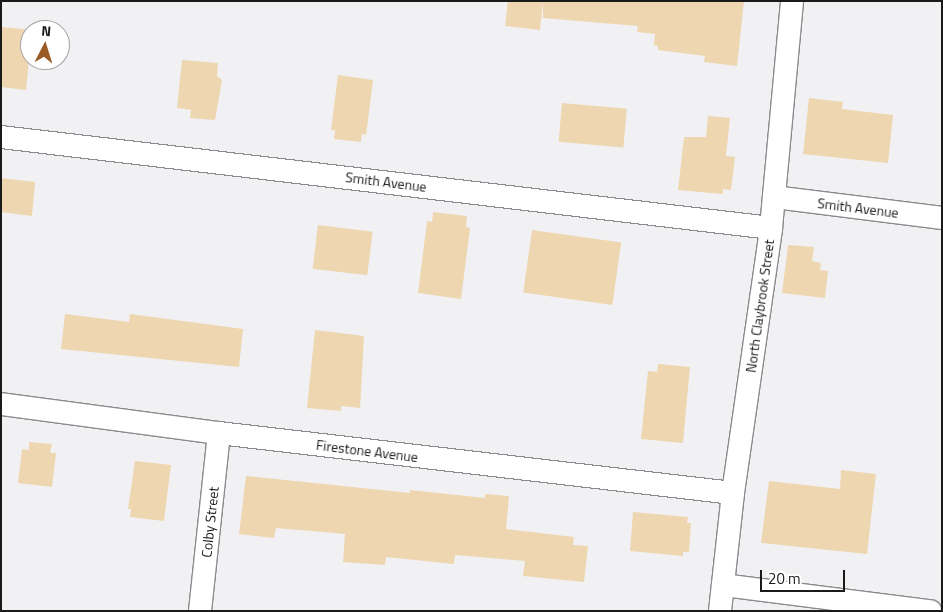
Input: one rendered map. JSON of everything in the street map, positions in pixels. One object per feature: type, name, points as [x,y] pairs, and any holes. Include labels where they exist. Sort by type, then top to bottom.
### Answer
[{"type":"street","name":"North Claybrook Street","points":[[720,611],[733,494],[772,228],[792,1]]},
{"type":"street","name":"Smith Avenue","points":[[1,137],[772,228]]},
{"type":"street","name":"Smith Avenue","points":[[774,197],[942,218]]},
{"type":"street","name":"Firestone Avenue","points":[[1,404],[219,433],[733,494]]},
{"type":"street","name":"Colby Street","points":[[200,611],[219,433]]},
{"type":"street","points":[[723,585],[930,611]]},
{"type":"building","points":[[508,1],[543,1],[540,30],[505,26]]},
{"type":"building","points":[[543,1],[744,1],[737,66],[704,62],[705,56],[658,50],[658,46],[654,45],[655,34],[637,32],[638,26],[543,18]]},
{"type":"building","points":[[1,27],[20,29],[20,70],[28,70],[26,90],[1,87]]},
{"type":"building","points":[[182,60],[218,63],[217,76],[222,80],[215,120],[190,118],[191,110],[177,108]]},
{"type":"building","points":[[338,75],[373,80],[366,135],[362,134],[361,142],[334,139],[335,130],[331,130]]},
{"type":"building","points":[[809,98],[843,102],[842,109],[893,115],[888,163],[803,154]]},
{"type":"building","points":[[562,103],[627,109],[623,148],[559,142]]},
{"type":"building","points":[[708,116],[730,118],[726,156],[735,157],[731,190],[723,189],[723,194],[678,190],[684,137],[706,137]]},
{"type":"building","points":[[1,178],[35,182],[32,216],[1,212]]},
{"type":"building","points":[[433,212],[467,216],[466,227],[470,228],[461,299],[418,293],[427,221],[432,222]]},
{"type":"building","points":[[318,225],[373,232],[367,275],[313,269]]},
{"type":"building","points":[[532,230],[621,243],[612,305],[523,292]]},
{"type":"building","points":[[788,245],[814,247],[812,261],[821,263],[820,270],[828,271],[825,298],[782,293]]},
{"type":"building","points":[[65,314],[129,322],[130,314],[243,329],[239,367],[61,349]]},
{"type":"building","points":[[315,330],[364,336],[360,408],[341,406],[341,411],[307,408]]},
{"type":"building","points":[[658,364],[690,367],[683,443],[641,439],[648,371],[657,372]]},
{"type":"building","points":[[29,442],[52,444],[50,453],[56,453],[52,487],[18,483],[22,449],[29,450]]},
{"type":"building","points":[[135,461],[171,465],[164,521],[130,517],[131,509],[128,509]]},
{"type":"building","points":[[841,470],[876,474],[867,554],[761,543],[769,481],[840,489]]},
{"type":"building","points":[[246,476],[410,493],[410,490],[485,498],[485,494],[509,496],[506,529],[574,537],[573,545],[588,546],[584,582],[523,576],[525,561],[455,555],[454,564],[386,557],[385,565],[343,562],[345,534],[276,528],[274,538],[239,534]]},
{"type":"building","points":[[633,512],[688,517],[687,523],[691,523],[689,552],[683,552],[683,556],[630,551]]}]
